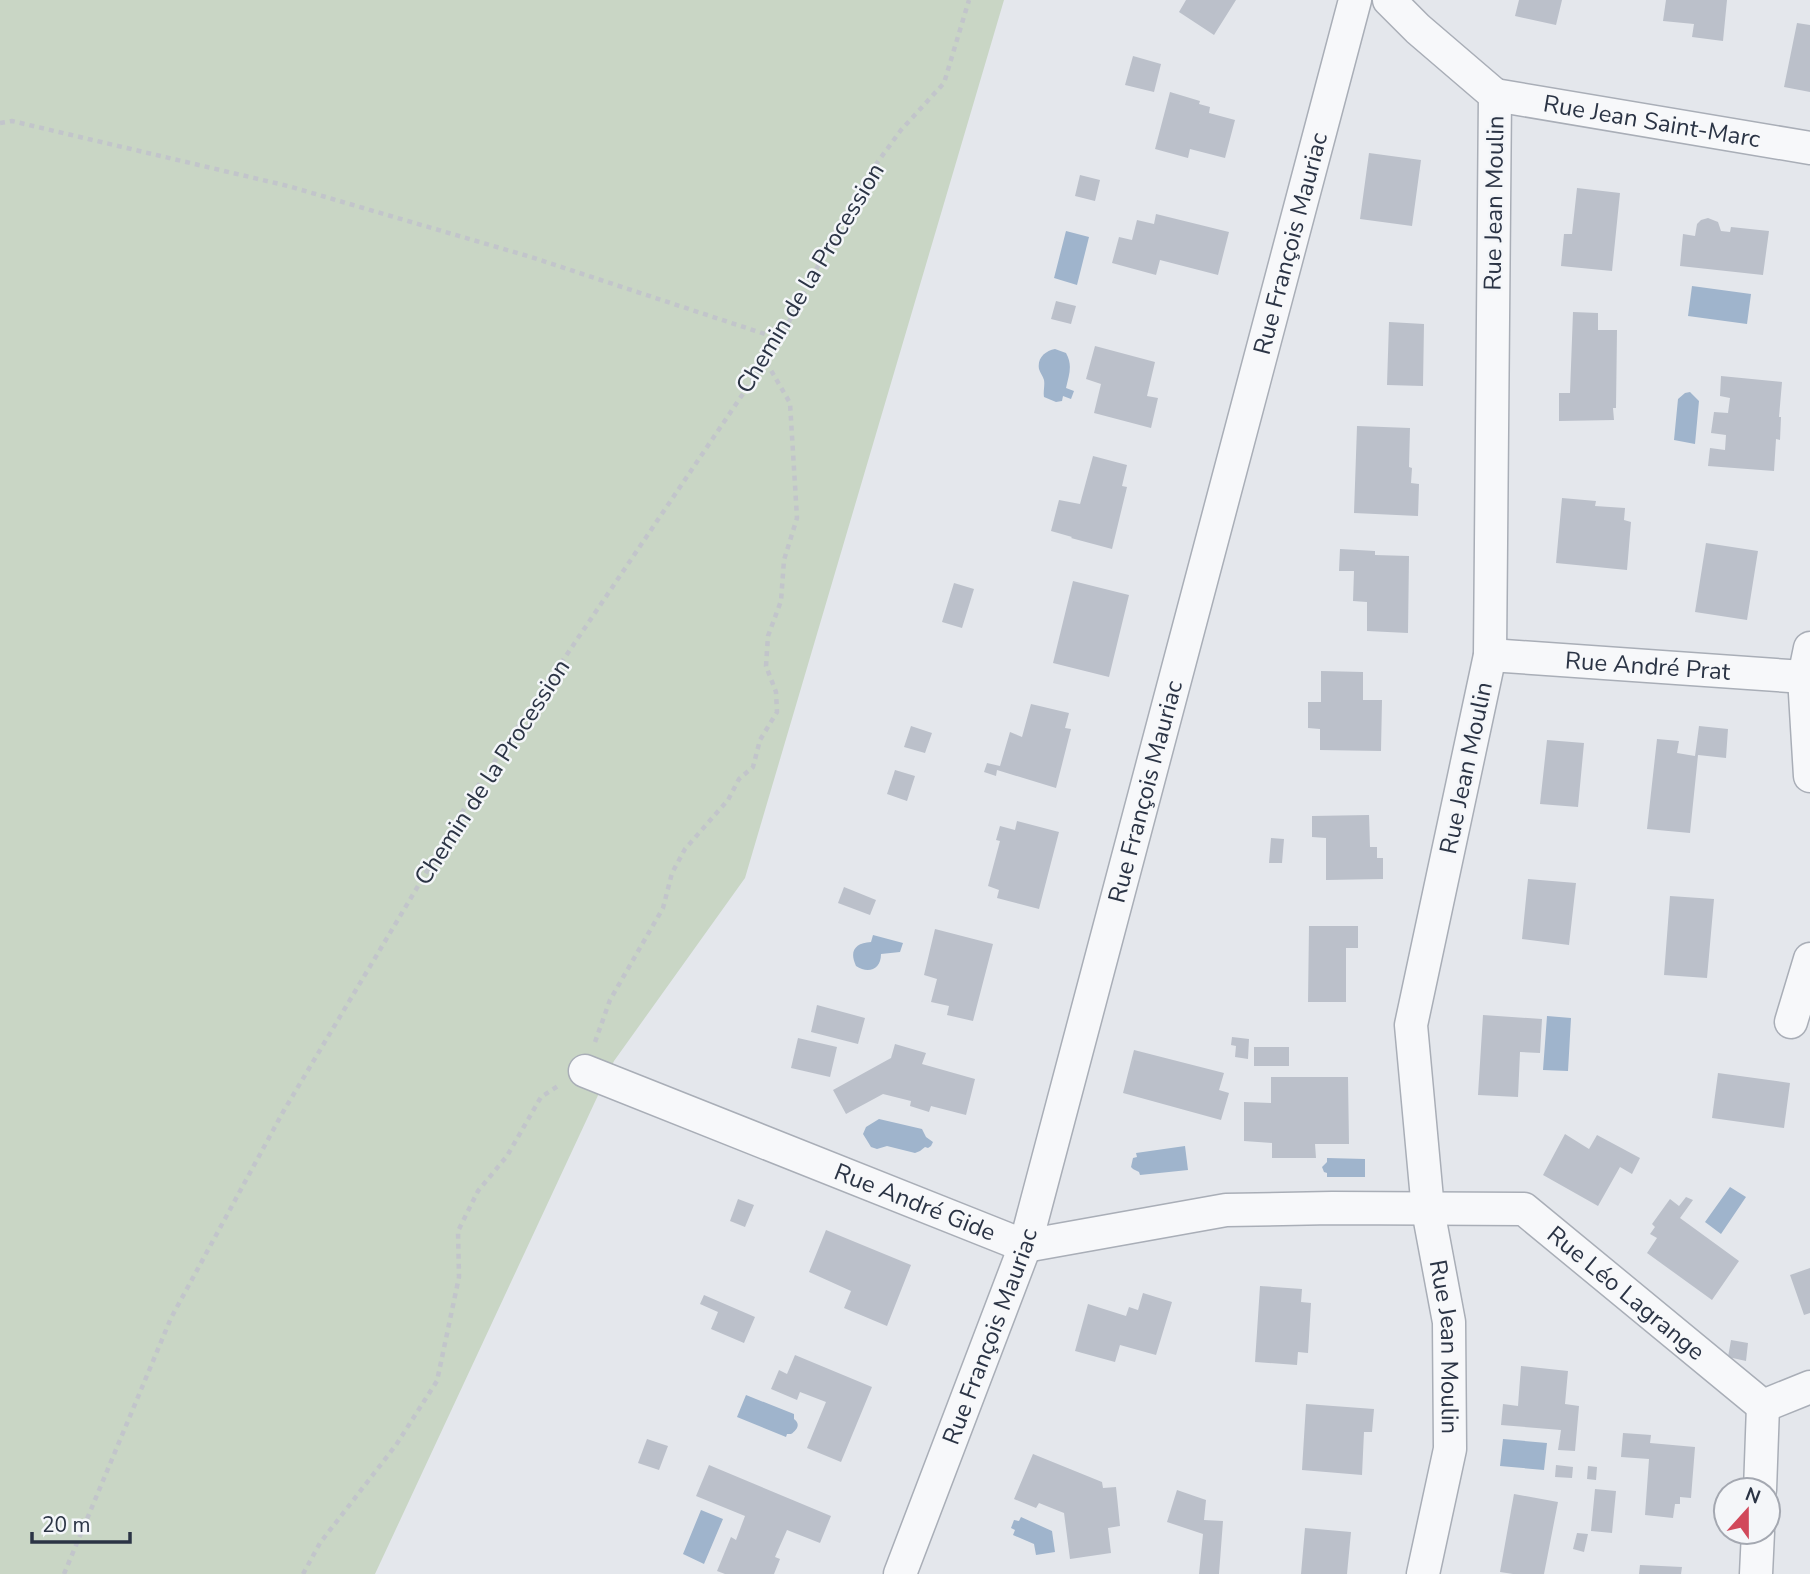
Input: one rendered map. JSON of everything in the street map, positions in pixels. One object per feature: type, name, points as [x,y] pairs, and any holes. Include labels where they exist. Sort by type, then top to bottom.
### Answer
[{"type":"street","name":"Rue François Mauriac","points":[[900,1574],[1025,1246],[1355,0]]},
{"type":"street","name":"Rue Jean Moulin","points":[[1390,0],[1422,14],[1495,95],[1490,654],[1411,1025],[1428,1210],[1449,1322],[1450,1449],[1423,1574]]},
{"type":"street","name":"Rue Jean Saint-Marc","points":[[1495,95],[1810,148]]},
{"type":"street","name":"Rue André Prat","points":[[1490,654],[1807,662]]},
{"type":"street","points":[[1807,662],[1810,776]]},
{"type":"street","points":[[1791,1022],[1810,959]]},
{"type":"street","name":"Rue André Gide","points":[[584,1071],[1025,1246],[1226,1210],[1428,1210]]},
{"type":"street","name":"Rue Léo Lagrange","points":[[1428,1210],[1524,1209],[1763,1406]]},
{"type":"street","points":[[1760,1476],[1763,1406],[1810,1387]]},
{"type":"street","points":[[1756,1574],[1757,1546]]},
{"type":"path","name":"Chemin de la Procession","points":[[64,1574],[171,1318],[283,1112],[476,789],[780,339],[858,189],[901,130],[944,83],[969,0]]},
{"type":"path","points":[[0,123],[12,121],[288,186],[531,257],[780,339]]},
{"type":"path","points":[[303,1574],[320,1543],[396,1445],[437,1381],[459,1277],[458,1231],[478,1191],[507,1156],[541,1097],[584,1071],[610,1000],[663,908],[678,861],[685,849],[728,800],[738,779],[752,767],[760,740],[776,712],[776,692],[766,666],[768,636],[781,601],[784,560],[797,519],[790,403],[765,360]]},
{"type":"green space","points":[[0,0],[1004,0],[745,878],[614,1061],[375,1574],[0,1574]]},
{"type":"water","points":[[1066,231],[1089,237],[1077,285],[1054,278]]},
{"type":"water","points":[[1692,286],[1751,294],[1747,324],[1688,316]]},
{"type":"water","points":[[1055,349],[1066,353],[1068,357],[1070,370],[1066,388],[1074,391],[1071,399],[1063,396],[1062,401],[1056,402],[1044,397],[1044,380],[1039,370],[1042,356]]},
{"type":"water","points":[[1690,392],[1699,401],[1695,444],[1674,440],[1678,399]]},
{"type":"water","points":[[873,935],[903,943],[900,952],[881,954],[876,967],[865,970],[856,966],[853,952],[857,946],[871,942]]},
{"type":"water","points":[[1547,1016],[1571,1018],[1568,1071],[1543,1070]]},
{"type":"water","points":[[879,1119],[922,1129],[926,1137],[933,1142],[928,1148],[915,1153],[887,1146],[877,1149],[871,1147],[863,1134],[866,1127]]},
{"type":"water","points":[[1185,1146],[1188,1170],[1140,1175],[1131,1167],[1133,1158],[1137,1157],[1136,1153]]},
{"type":"water","points":[[1327,1158],[1365,1159],[1365,1177],[1327,1177],[1322,1167]]},
{"type":"water","points":[[1730,1187],[1746,1197],[1721,1234],[1705,1222]]},
{"type":"water","points":[[746,1395],[794,1414],[798,1425],[796,1429],[786,1437],[737,1417]]},
{"type":"water","points":[[1503,1439],[1547,1443],[1544,1470],[1500,1466]]},
{"type":"water","points":[[701,1510],[723,1519],[704,1564],[683,1554]]},
{"type":"water","points":[[1021,1517],[1052,1531],[1055,1552],[1036,1555],[1034,1544],[1013,1535],[1015,1530],[1011,1528],[1014,1520],[1019,1521]]},
{"type":"building","points":[[1186,0],[1236,0],[1214,35],[1179,12]]},
{"type":"building","points":[[1519,0],[1562,0],[1556,25],[1515,16]]},
{"type":"building","points":[[1666,0],[1727,0],[1723,41],[1692,37],[1694,24],[1663,21]]},
{"type":"building","points":[[1797,23],[1810,25],[1810,92],[1784,87]]},
{"type":"building","points":[[1133,56],[1161,64],[1154,92],[1125,85]]},
{"type":"building","points":[[1170,92],[1200,101],[1199,104],[1210,107],[1209,113],[1235,120],[1225,158],[1190,149],[1188,158],[1155,149]]},
{"type":"building","points":[[1369,153],[1421,160],[1412,226],[1360,219]]},
{"type":"building","points":[[1080,175],[1100,180],[1095,201],[1075,196]]},
{"type":"building","points":[[1577,188],[1620,193],[1612,271],[1561,266],[1564,234],[1572,234]]},
{"type":"building","points":[[1156,214],[1229,232],[1218,275],[1160,260],[1156,275],[1112,263],[1119,237],[1132,240],[1137,220],[1154,224]]},
{"type":"building","points":[[1708,218],[1718,222],[1721,231],[1730,232],[1731,227],[1769,231],[1763,275],[1680,266],[1683,234],[1695,236],[1697,224]]},
{"type":"building","points":[[1056,301],[1076,306],[1071,324],[1051,319]]},
{"type":"building","points":[[1573,312],[1598,313],[1598,330],[1617,330],[1614,420],[1559,421],[1559,393],[1570,393]]},
{"type":"building","points":[[1389,322],[1424,324],[1423,386],[1387,385]]},
{"type":"building","points":[[1095,346],[1155,362],[1147,396],[1158,398],[1151,428],[1094,413],[1101,384],[1086,379]]},
{"type":"building","points":[[1721,376],[1782,382],[1780,440],[1776,439],[1774,471],[1708,466],[1710,448],[1725,450],[1726,435],[1711,433],[1714,412],[1728,413],[1730,398],[1720,396]]},
{"type":"building","points":[[1357,426],[1410,428],[1409,467],[1412,468],[1411,483],[1419,484],[1418,516],[1354,513]]},
{"type":"building","points":[[1093,456],[1127,465],[1122,486],[1127,487],[1112,549],[1051,531],[1059,500],[1080,504]]},
{"type":"building","points":[[1562,498],[1596,501],[1595,506],[1625,508],[1624,520],[1631,522],[1627,570],[1556,563]]},
{"type":"building","points":[[1706,543],[1758,551],[1747,620],[1695,612]]},
{"type":"building","points":[[1340,549],[1375,551],[1375,555],[1409,556],[1408,633],[1367,631],[1367,602],[1353,601],[1354,571],[1339,571]]},
{"type":"building","points":[[1073,581],[1129,595],[1109,677],[1053,663]]},
{"type":"building","points":[[954,583],[974,589],[962,628],[942,622]]},
{"type":"building","points":[[1321,671],[1363,672],[1363,700],[1382,700],[1381,751],[1320,750],[1320,729],[1308,728],[1308,702],[1321,702]]},
{"type":"building","points":[[1031,704],[1069,713],[1065,728],[1071,729],[1056,788],[997,770],[996,776],[984,772],[987,763],[1000,766],[1010,732],[1022,737]]},
{"type":"building","points":[[911,726],[932,733],[925,753],[904,747]]},
{"type":"building","points":[[1699,726],[1728,729],[1726,758],[1698,755],[1690,833],[1647,829],[1657,739],[1679,741],[1677,753],[1695,756]]},
{"type":"building","points":[[1547,740],[1584,743],[1578,807],[1540,804]]},
{"type":"building","points":[[895,770],[915,776],[907,801],[887,794]]},
{"type":"building","points":[[1369,815],[1370,847],[1377,847],[1377,858],[1383,858],[1383,879],[1326,880],[1326,838],[1312,837],[1312,816]]},
{"type":"building","points":[[1017,821],[1059,832],[1039,909],[997,898],[999,890],[988,886],[1000,841],[996,840],[1000,826],[1015,830]]},
{"type":"building","points":[[1271,838],[1284,839],[1282,863],[1269,863]]},
{"type":"building","points":[[1528,879],[1576,883],[1569,945],[1522,939]]},
{"type":"building","points":[[844,887],[876,900],[870,915],[838,903]]},
{"type":"building","points":[[1670,896],[1714,899],[1707,978],[1664,975]]},
{"type":"building","points":[[1309,926],[1358,926],[1358,948],[1346,948],[1346,1002],[1308,1002]]},
{"type":"building","points":[[935,929],[993,944],[973,1021],[947,1015],[949,1006],[931,1002],[937,979],[924,975]]},
{"type":"building","points":[[817,1005],[865,1018],[858,1044],[811,1032]]},
{"type":"building","points":[[1483,1015],[1542,1019],[1540,1053],[1520,1052],[1518,1097],[1478,1095]]},
{"type":"building","points":[[1232,1037],[1249,1039],[1248,1059],[1235,1057],[1236,1046],[1231,1045]]},
{"type":"building","points":[[798,1038],[837,1047],[830,1077],[791,1068]]},
{"type":"building","points":[[895,1044],[926,1053],[922,1064],[975,1079],[966,1115],[931,1106],[929,1112],[910,1106],[911,1101],[883,1094],[846,1114],[833,1090],[891,1058]]},
{"type":"building","points":[[1254,1047],[1289,1047],[1289,1066],[1254,1066]]},
{"type":"building","points":[[1134,1050],[1224,1073],[1219,1090],[1229,1093],[1221,1120],[1123,1093]]},
{"type":"building","points":[[1718,1073],[1790,1083],[1784,1128],[1712,1118]]},
{"type":"building","points":[[1271,1077],[1348,1077],[1349,1144],[1315,1144],[1316,1158],[1272,1158],[1272,1143],[1244,1141],[1244,1102],[1271,1103]]},
{"type":"building","points":[[1565,1134],[1589,1149],[1597,1135],[1640,1158],[1632,1174],[1620,1167],[1598,1206],[1543,1175]]},
{"type":"building","points":[[1686,1197],[1693,1200],[1680,1218],[1739,1261],[1712,1300],[1647,1253],[1657,1238],[1650,1234],[1655,1227],[1652,1224],[1670,1199],[1679,1206]]},
{"type":"building","points":[[738,1199],[754,1205],[745,1227],[730,1221]]},
{"type":"building","points":[[826,1230],[911,1265],[887,1326],[844,1308],[851,1291],[809,1272]]},
{"type":"building","points":[[1810,1268],[1810,1313],[1804,1315],[1790,1275]]},
{"type":"building","points":[[1260,1286],[1302,1289],[1301,1302],[1311,1303],[1308,1353],[1298,1352],[1297,1365],[1255,1362]]},
{"type":"building","points":[[1143,1293],[1172,1302],[1156,1355],[1120,1345],[1115,1362],[1075,1351],[1088,1304],[1126,1316],[1129,1307],[1138,1310]]},
{"type":"building","points":[[704,1295],[755,1317],[744,1343],[711,1329],[718,1312],[700,1304]]},
{"type":"building","points":[[1731,1340],[1748,1343],[1746,1361],[1728,1357]]},
{"type":"building","points":[[795,1355],[872,1387],[841,1462],[807,1448],[826,1402],[800,1392],[797,1400],[771,1389],[779,1370],[787,1374]]},
{"type":"building","points":[[1521,1366],[1568,1371],[1565,1404],[1579,1406],[1575,1451],[1558,1450],[1561,1430],[1501,1425],[1503,1404],[1518,1406]]},
{"type":"building","points":[[1306,1404],[1374,1409],[1372,1432],[1364,1432],[1362,1475],[1302,1470]]},
{"type":"building","points":[[1623,1433],[1651,1435],[1650,1443],[1695,1447],[1691,1498],[1680,1497],[1680,1504],[1675,1504],[1673,1518],[1645,1515],[1649,1459],[1621,1457]]},
{"type":"building","points":[[647,1439],[668,1446],[659,1470],[638,1463]]},
{"type":"building","points":[[1033,1454],[1102,1482],[1103,1488],[1116,1487],[1120,1526],[1108,1528],[1111,1553],[1070,1559],[1064,1513],[1039,1503],[1036,1508],[1014,1499]]},
{"type":"building","points":[[709,1465],[831,1516],[820,1543],[787,1530],[775,1557],[780,1559],[774,1574],[725,1574],[717,1571],[731,1537],[736,1540],[745,1516],[696,1496]]},
{"type":"building","points":[[1556,1465],[1573,1467],[1572,1478],[1555,1477]]},
{"type":"building","points":[[1588,1466],[1597,1467],[1596,1480],[1587,1479]]},
{"type":"building","points":[[1595,1489],[1616,1491],[1612,1533],[1591,1531]]},
{"type":"building","points":[[1177,1490],[1206,1500],[1204,1520],[1223,1521],[1219,1574],[1199,1574],[1203,1534],[1167,1522]]},
{"type":"building","points":[[1514,1494],[1558,1502],[1544,1574],[1500,1572]]},
{"type":"building","points":[[1305,1528],[1351,1532],[1347,1574],[1301,1574]]},
{"type":"building","points":[[1577,1533],[1588,1534],[1584,1552],[1573,1549]]},
{"type":"building","points":[[1640,1565],[1682,1567],[1681,1574],[1639,1574]]}]
